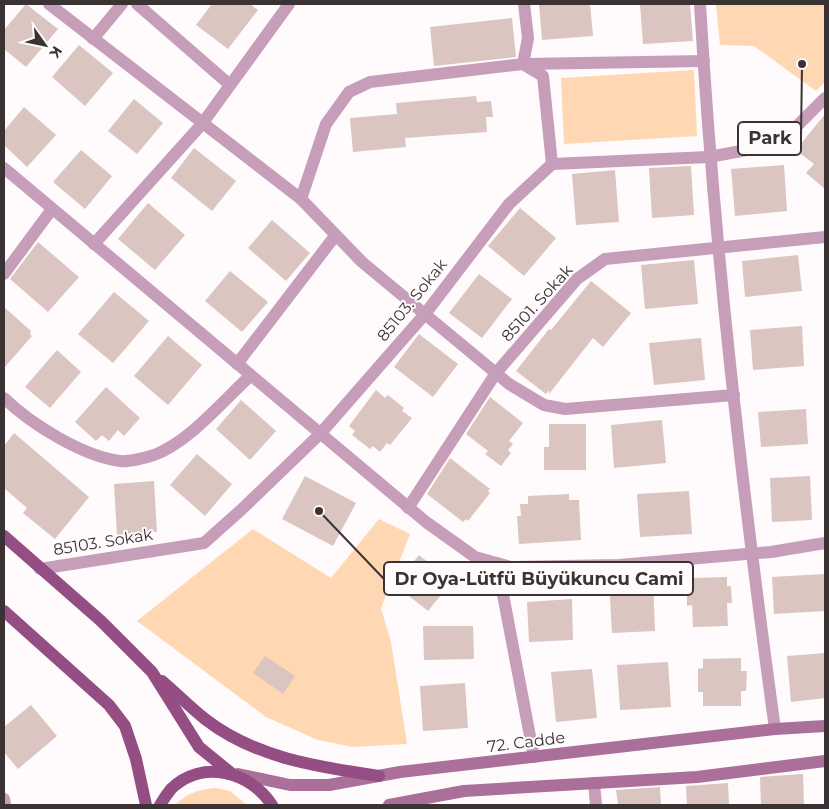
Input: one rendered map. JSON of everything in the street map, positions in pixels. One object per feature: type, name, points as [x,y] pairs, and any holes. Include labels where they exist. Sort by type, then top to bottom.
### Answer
[{"type":"main road","points":[[4,536],[101,621],[152,672],[206,720],[247,744],[289,760],[379,776]]},
{"type":"main road","points":[[4,611],[110,705],[125,726],[136,759],[146,805]]},
{"type":"main road","points":[[152,672],[199,747],[231,773]]},
{"type":"main road","name":"72. Cadde","points":[[231,773],[290,785],[329,785],[379,776],[534,757],[775,729],[825,726]]},
{"type":"main road","points":[[389,805],[464,791],[697,777],[825,760]]},
{"type":"main road","points":[[160,805],[171,789],[189,777],[210,771],[231,773],[249,780],[264,793],[272,805]]},
{"type":"street","points":[[49,4],[301,199],[362,262],[509,384],[544,404],[565,409],[734,395]]},
{"type":"street","points":[[93,39],[122,4]]},
{"type":"street","points":[[137,4],[230,85]]},
{"type":"street","points":[[94,244],[202,124],[289,4]]},
{"type":"street","points":[[523,64],[528,38],[524,4]]},
{"type":"street","points":[[700,4],[709,157],[718,247],[751,554],[775,729]]},
{"type":"street","points":[[301,199],[326,124],[349,92],[370,82],[523,64],[704,61]]},
{"type":"street","points":[[523,64],[542,76],[552,164],[709,157],[757,148],[796,127],[825,98]]},
{"type":"street","name":"85103. Sokak","points":[[40,569],[204,543],[242,510],[320,434],[425,314],[509,204],[552,164]]},
{"type":"street","points":[[4,168],[408,508],[475,557],[511,567],[619,565],[751,554],[825,543]]},
{"type":"street","points":[[4,274],[52,209]]},
{"type":"street","points":[[236,364],[335,236]]},
{"type":"street","name":"85101. Sokak","points":[[408,508],[496,373],[577,279],[605,259],[825,237]]},
{"type":"street","points":[[4,398],[15,409],[76,447],[121,461],[153,456],[180,441],[250,376]]},
{"type":"street","points":[[497,563],[534,757]]},
{"type":"street","points":[[594,783],[596,805]]},
{"type":"street","points":[[4,799],[5,805]]},
{"type":"shaded area","points":[[716,4],[824,4],[825,82],[816,91],[754,46],[720,45]]},
{"type":"shaded area","points":[[694,70],[697,136],[564,144],[561,78]]},
{"type":"shaded area","points":[[379,519],[410,534],[381,608],[391,642],[407,744],[352,747],[318,740],[266,717],[137,621],[253,529],[331,578]]},
{"type":"shaded area","points":[[216,788],[230,791],[247,805],[175,805],[184,797],[194,792]]},
{"type":"building","points":[[26,4],[58,29],[26,67],[4,49],[4,30]]},
{"type":"building","points":[[212,4],[250,4],[258,10],[228,49],[196,25]]},
{"type":"building","points":[[539,4],[590,4],[593,36],[542,40]]},
{"type":"building","points":[[640,4],[690,4],[693,41],[643,44]]},
{"type":"building","points":[[512,18],[516,57],[434,66],[430,27]]},
{"type":"building","points":[[79,45],[113,73],[85,106],[52,77]]},
{"type":"building","points":[[476,96],[477,102],[491,101],[493,117],[486,117],[487,132],[405,138],[406,147],[353,152],[350,118],[397,114],[396,103]]},
{"type":"building","points":[[134,99],[163,123],[137,154],[108,131]]},
{"type":"building","points":[[24,107],[56,135],[27,167],[4,145],[4,131]]},
{"type":"building","points":[[825,114],[825,189],[806,173],[814,164],[796,150]]},
{"type":"building","points":[[194,148],[236,181],[212,211],[171,178]]},
{"type":"building","points":[[81,150],[112,176],[85,209],[53,182]]},
{"type":"building","points":[[784,165],[787,211],[735,216],[731,169]]},
{"type":"building","points":[[691,166],[694,215],[652,218],[649,168]]},
{"type":"building","points":[[615,170],[619,222],[576,225],[572,174]]},
{"type":"building","points":[[148,203],[185,235],[155,270],[118,239]]},
{"type":"building","points":[[520,208],[556,238],[524,276],[488,246]]},
{"type":"building","points":[[272,220],[310,253],[286,281],[248,248]]},
{"type":"building","points":[[38,242],[79,277],[48,312],[10,279]]},
{"type":"building","points":[[798,255],[802,291],[745,297],[742,261]]},
{"type":"building","points":[[694,260],[698,304],[645,309],[641,265]]},
{"type":"building","points":[[230,271],[268,302],[242,332],[205,301]]},
{"type":"building","points":[[479,274],[512,299],[482,338],[449,313]]},
{"type":"building","points":[[591,281],[631,313],[603,347],[593,338],[549,394],[549,390],[546,394],[516,371],[549,329],[551,330]]},
{"type":"building","points":[[114,292],[149,321],[113,363],[78,334]]},
{"type":"building","points":[[4,307],[31,331],[30,334],[32,336],[4,368]]},
{"type":"building","points":[[802,326],[804,366],[753,370],[750,330]]},
{"type":"building","points":[[419,334],[458,364],[433,397],[394,367]]},
{"type":"building","points":[[168,336],[202,365],[168,405],[134,376]]},
{"type":"building","points":[[701,338],[705,380],[654,385],[649,343]]},
{"type":"building","points":[[57,350],[81,372],[50,408],[25,387]]},
{"type":"building","points":[[106,387],[140,418],[124,436],[118,430],[109,441],[102,435],[96,441],[75,422]]},
{"type":"building","points":[[376,390],[385,398],[388,395],[404,408],[402,411],[412,418],[390,445],[387,443],[380,452],[373,446],[370,449],[352,435],[355,431],[349,426]]},
{"type":"building","points":[[490,397],[523,423],[509,441],[513,444],[508,450],[511,453],[501,466],[485,454],[488,451],[466,434]]},
{"type":"building","points":[[241,400],[276,431],[250,460],[216,429]]},
{"type":"building","points":[[806,409],[808,444],[761,447],[758,412]]},
{"type":"building","points":[[662,420],[666,463],[614,468],[611,425]]},
{"type":"building","points":[[549,424],[586,424],[586,470],[544,470],[544,447],[549,447]]},
{"type":"building","points":[[14,433],[89,497],[55,539],[23,513],[27,508],[4,488],[4,446]]},
{"type":"building","points":[[197,454],[232,484],[205,516],[170,485]]},
{"type":"building","points":[[450,458],[490,489],[488,491],[490,493],[468,521],[466,519],[463,522],[427,494]]},
{"type":"building","points":[[305,476],[356,503],[333,546],[282,519]]},
{"type":"building","points":[[810,476],[812,520],[772,522],[770,478]]},
{"type":"building","points":[[154,481],[157,532],[117,535],[114,484]]},
{"type":"building","points":[[689,491],[692,534],[640,537],[637,494]]},
{"type":"building","points":[[569,494],[569,500],[579,500],[581,540],[519,544],[517,516],[521,516],[520,504],[528,504],[528,496]]},
{"type":"building","points":[[419,555],[452,581],[428,611],[395,585]]},
{"type":"building","points":[[824,574],[825,611],[774,614],[772,577]]},
{"type":"building","points":[[727,577],[727,586],[731,586],[732,603],[727,603],[728,626],[693,627],[692,605],[687,606],[687,590],[692,590],[692,578]]},
{"type":"building","points":[[653,580],[655,631],[612,633],[609,582]]},
{"type":"building","points":[[572,599],[573,640],[529,642],[527,602]]},
{"type":"building","points":[[423,626],[473,626],[474,659],[424,660]]},
{"type":"building","points":[[825,653],[825,698],[791,702],[787,656]]},
{"type":"building","points":[[265,656],[295,676],[283,694],[253,673]]},
{"type":"building","points":[[741,658],[741,671],[747,671],[746,691],[741,691],[741,706],[703,706],[703,692],[698,692],[698,669],[703,668],[703,659]]},
{"type":"building","points":[[668,662],[671,707],[620,710],[617,665]]},
{"type":"building","points":[[592,669],[597,718],[556,722],[551,672]]},
{"type":"building","points":[[465,683],[468,728],[423,731],[420,686]]},
{"type":"building","points":[[31,705],[57,736],[18,769],[4,752],[4,727]]},
{"type":"building","points":[[803,774],[804,805],[761,805],[760,777]]},
{"type":"building","points":[[728,783],[729,805],[687,805],[686,786]]},
{"type":"building","points":[[660,787],[661,805],[618,805],[616,790]]},
{"type":"place","name":"Park","points":[[802,64]]},
{"type":"place","name":"Dr Oya-Lütfü Büyükuncu Cami","points":[[319,511]]}]
